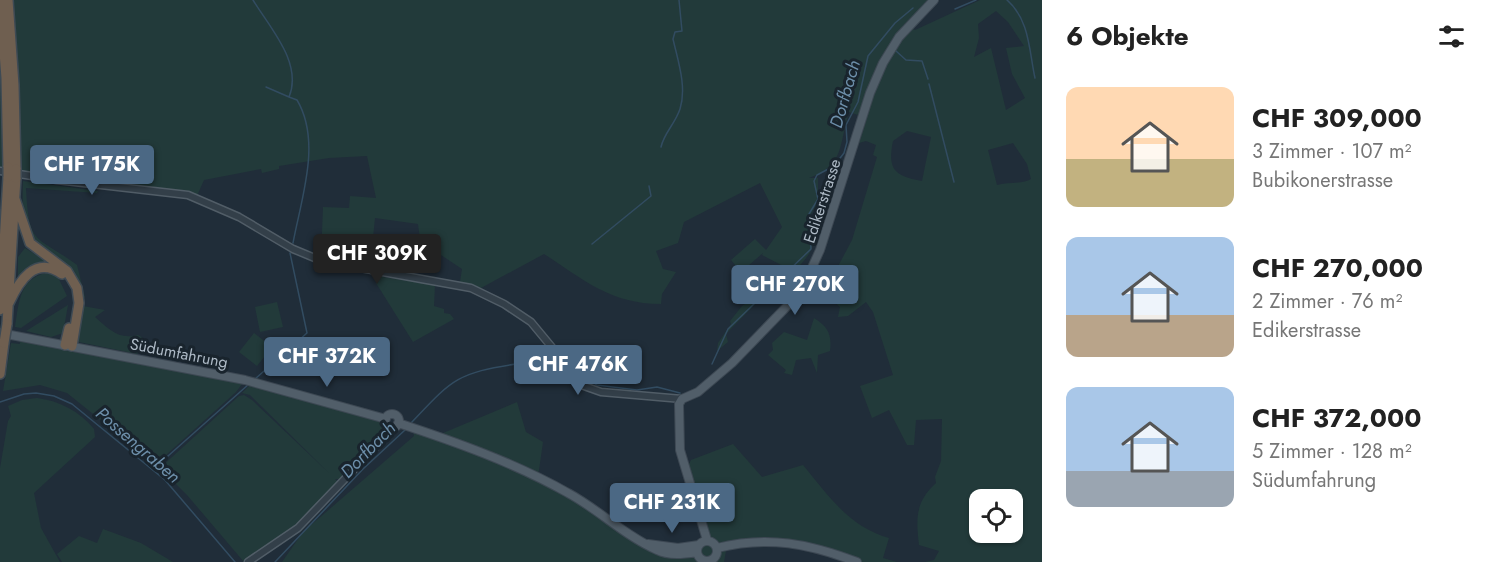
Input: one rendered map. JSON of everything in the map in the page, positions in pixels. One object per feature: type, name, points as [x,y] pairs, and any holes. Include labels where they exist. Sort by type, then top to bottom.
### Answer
[{"type":"highway","points":[[0,0],[10,172],[15,199],[23,229],[30,243],[40,254],[64,269],[76,285],[79,303],[68,346]]},
{"type":"highway","points":[[0,310],[14,84],[8,0]]},
{"type":"highway","points":[[0,374],[9,303],[15,199]]},
{"type":"highway","points":[[9,303],[21,280],[30,271],[46,267],[60,272],[70,284],[74,297],[68,346]]},
{"type":"main road","name":"Edikerstrasse","points":[[682,399],[702,389],[735,360],[794,299],[805,283],[820,250],[870,93],[883,63],[899,37],[934,0]]},
{"type":"main road","name":"Südumfahrung","points":[[0,333],[245,380],[388,423],[394,415],[401,424],[538,477],[588,504],[647,543],[698,549]]},
{"type":"main road","points":[[682,399],[678,412],[680,450],[707,540]]},
{"type":"main road","points":[[707,540],[713,542],[717,548],[714,561],[704,561],[698,549],[707,540]]},
{"type":"main road","points":[[717,548],[758,542],[791,542],[857,562]]},
{"type":"street","points":[[10,172],[57,180],[188,195],[239,217],[312,258],[339,266],[475,290],[512,308],[531,322],[584,386],[601,392],[682,399]]},
{"type":"street","points":[[248,562],[274,547],[298,528],[385,437],[388,423]]},
{"type":"green space","points":[[0,0],[934,0],[908,27],[915,30],[980,0],[1042,0],[1042,562],[925,562],[934,560],[939,551],[919,545],[918,511],[924,497],[936,483],[935,477],[941,461],[942,419],[916,420],[914,445],[907,445],[889,410],[872,418],[860,386],[893,375],[873,312],[866,302],[848,316],[838,317],[840,307],[817,286],[825,273],[835,272],[852,240],[877,157],[873,155],[876,145],[866,141],[859,143],[867,118],[849,112],[835,160],[821,173],[809,178],[818,178],[818,202],[810,216],[813,243],[805,260],[791,275],[787,273],[787,268],[762,255],[763,253],[741,272],[731,260],[755,239],[766,250],[782,227],[760,183],[684,222],[678,243],[656,251],[663,269],[676,272],[662,294],[661,304],[627,300],[613,295],[585,281],[544,254],[481,288],[460,282],[462,269],[441,255],[422,254],[418,224],[375,218],[370,268],[321,257],[323,207],[349,208],[350,196],[376,198],[367,156],[329,158],[279,166],[279,169],[262,173],[261,169],[204,180],[196,198],[0,170]],"holes":[[[996,11],[1008,22],[1024,46],[1006,48],[1012,74],[1025,98],[1006,110],[991,48],[974,57],[979,38],[978,24]],[[907,131],[931,137],[922,181],[899,174],[892,165],[893,141]],[[1013,143],[1027,164],[1031,179],[997,185],[988,150]]]},
{"type":"green space","points":[[23,181],[98,191],[97,193],[26,188],[32,230],[43,243],[77,265],[85,297],[82,300],[75,283],[41,251],[31,237],[24,214]]},
{"type":"green space","points":[[25,248],[52,265],[35,265],[18,277],[18,257]]},
{"type":"green space","points":[[46,273],[57,275],[67,296],[21,328],[15,327],[19,301],[25,286],[37,276]]},
{"type":"green space","points":[[377,276],[435,285],[434,306],[444,309],[444,313],[450,314],[454,319],[413,342],[376,283]]},
{"type":"green space","points":[[759,295],[762,297],[726,334],[728,342],[717,351],[718,343],[731,324],[730,321],[742,306]]},
{"type":"green space","points":[[277,302],[283,327],[260,332],[255,307]]},
{"type":"green space","points":[[68,305],[63,333],[51,337],[26,331]]},
{"type":"green space","points":[[83,306],[105,310],[95,317],[119,335],[138,335],[143,338],[137,354],[79,342],[77,336]]},
{"type":"green space","points":[[814,318],[828,332],[830,351],[818,355],[817,373],[811,358],[796,360],[792,375],[784,373],[786,370],[768,355],[773,350],[772,343],[784,332],[807,340]]},
{"type":"green space","points":[[254,333],[272,347],[257,366],[239,352]]},
{"type":"green space","points":[[19,336],[245,380],[236,392],[166,455],[153,462],[67,393],[40,385],[3,391],[11,343],[20,344]]},
{"type":"green space","points":[[251,384],[381,421],[386,430],[383,437],[340,479],[335,479],[339,483],[298,528],[244,562],[187,495],[160,468],[239,396],[244,395],[330,474],[250,395],[242,393]]},
{"type":"green space","points":[[37,398],[61,404],[75,412],[94,429],[95,437],[34,493],[41,528],[60,562],[0,562],[0,468],[8,421],[11,416],[8,406],[22,400]]},
{"type":"green space","points":[[517,402],[526,432],[543,442],[538,477],[647,543],[699,545],[707,540],[688,466],[691,460],[733,444],[762,477],[803,465],[840,509],[862,526],[889,538],[883,558],[897,562],[857,562],[808,545],[727,545],[724,562],[282,562],[303,532],[414,436],[413,428],[436,436]]},
{"type":"green space","points":[[103,529],[141,543],[173,562],[62,562],[57,554],[79,536],[97,543]]},
{"type":"waterway","points":[[253,0],[283,46],[292,71],[289,97],[297,100],[308,134],[307,171],[293,243]]},
{"type":"waterway","points":[[661,147],[682,101],[681,74],[673,39],[675,32],[682,31],[679,0]]},
{"type":"waterway","points":[[955,9],[976,0]]},
{"type":"waterway","points":[[1007,0],[1015,8],[1024,26],[1035,78]]},
{"type":"waterway","name":"Dorfbach","points":[[712,364],[728,329],[811,249],[809,214],[818,199],[814,181],[817,175],[834,166],[844,153],[847,142],[846,125],[858,102],[868,56],[895,23],[913,8]]},
{"type":"waterway","points":[[896,51],[906,60],[922,61],[928,79]]},
{"type":"waterway","points":[[929,84],[954,182]]},
{"type":"waterway","points":[[266,87],[289,97]]},
{"type":"waterway","points":[[592,244],[651,196],[649,186]]},
{"type":"waterway","points":[[255,379],[307,333],[290,253]]},
{"type":"waterway","name":"Dorfbach","points":[[410,424],[445,388],[466,376],[496,367],[558,359]]},
{"type":"waterway","name":"Dorfbach","points":[[569,362],[577,373],[597,385],[637,390],[657,387],[680,393]]},
{"type":"waterway","points":[[148,464],[168,456],[249,384]]},
{"type":"waterway","name":"Possengraben","points":[[0,402],[24,394],[36,393],[54,396],[72,404],[165,480],[235,562]]},
{"type":"waterway","name":"Dorfbach","points":[[275,562],[363,469],[405,430]]}]
